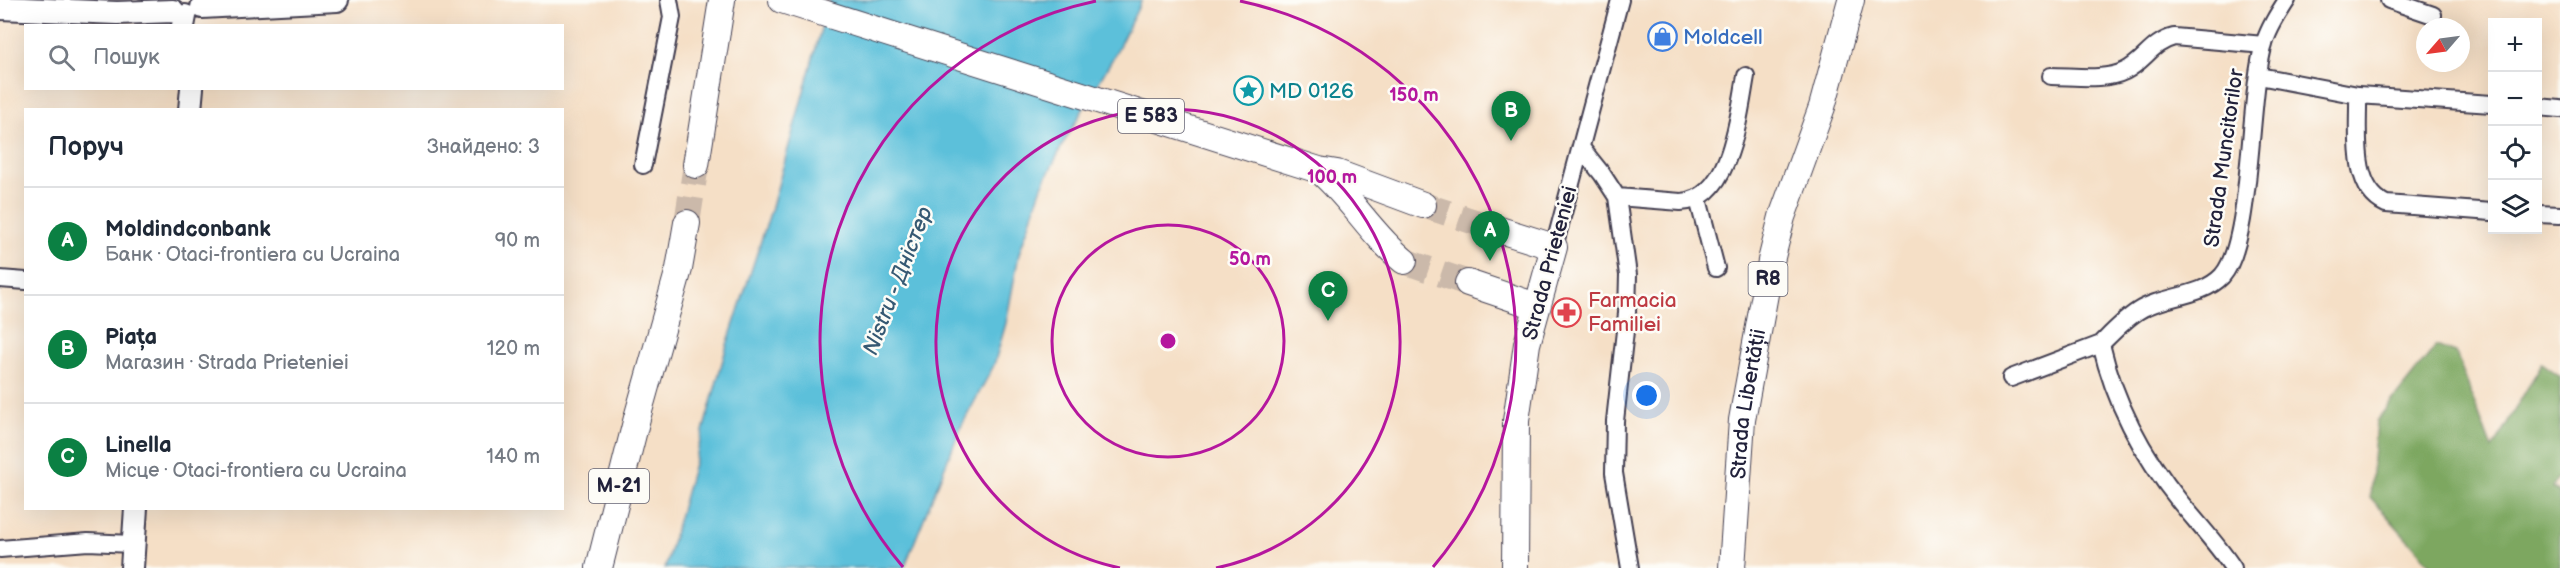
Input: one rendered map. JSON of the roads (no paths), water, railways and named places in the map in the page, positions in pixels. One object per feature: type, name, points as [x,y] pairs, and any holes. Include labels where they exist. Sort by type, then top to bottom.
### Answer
[{"type":"highway","points":[[696,165],[722,0]]},
{"type":"highway","name":"E 583","points":[[782,0],[1319,170],[1337,173],[1423,205]]},
{"type":"highway","name":"Strada Libertății","points":[[1732,568],[1743,420],[1771,261],[1782,217],[1822,107],[1851,0]]},
{"type":"highway","name":"E 583","points":[[1319,170],[1339,188],[1378,237],[1404,261]]},
{"type":"highway","name":"М-21","points":[[599,568],[640,404],[679,269],[687,223]]},
{"type":"highway","points":[[1488,226],[1554,247]]},
{"type":"highway","name":"Strada Prieteniei","points":[[1515,568],[1516,421],[1536,306],[1554,247]]},
{"type":"highway","points":[[1468,283],[1536,306]]},
{"type":"main road","points":[[0,8],[117,13],[189,12],[337,0]]},
{"type":"main road","points":[[177,108],[178,90]]},
{"type":"main road","points":[[190,108],[192,90]]},
{"type":"main road","points":[[126,510],[127,544],[132,568]]},
{"type":"main road","points":[[121,568],[136,510]]},
{"type":"street","points":[[643,165],[672,17],[669,0]]},
{"type":"street","name":"Strada Prieteniei","points":[[1554,247],[1620,0]]},
{"type":"street","name":"Strada Muncitorilor","points":[[2011,378],[2101,344],[2139,310],[2205,287],[2221,277],[2233,259],[2240,229],[2264,45],[2287,0]]},
{"type":"street","points":[[2389,0],[2433,15]]},
{"type":"street","name":"Strada Muncitorilor","points":[[2051,76],[2122,72],[2135,64],[2160,40],[2174,37],[2264,45]]},
{"type":"street","points":[[1617,197],[1681,202],[1698,199],[1720,176],[1730,154],[1746,75]]},
{"type":"street","points":[[2259,76],[2358,95],[2488,104]]},
{"type":"street","points":[[2358,95],[2363,179],[2374,198],[2386,204],[2488,212]]},
{"type":"street","points":[[2542,107],[2560,109]]},
{"type":"street","points":[[1582,149],[1617,197],[1628,275],[1627,313],[1615,421],[1614,473],[1630,568]]},
{"type":"street","points":[[1698,199],[1716,268]]},
{"type":"street","points":[[2542,214],[2560,215]]},
{"type":"street","points":[[0,279],[24,281]]},
{"type":"street","points":[[2101,344],[2113,387],[2128,423],[2152,463],[2233,568]]},
{"type":"street","points":[[0,549],[88,542],[127,544]]},
{"type":"water","name":"Nistru - Дністер","points":[[829,0],[1142,0],[1113,58],[1064,142],[1042,186],[1019,254],[1006,323],[994,365],[961,427],[904,568],[665,568],[727,345],[772,207]]},
{"type":"tunnel","points":[[687,223],[696,165]]},
{"type":"tunnel","points":[[1423,205],[1487,226]]},
{"type":"tunnel","points":[[1404,261],[1468,283]]},
{"type":"place","name":"Moldcell","points":[[1662,37]]},
{"type":"place","name":"MD 0126","points":[[1248,91]]},
{"type":"place","name":"Piața","points":[[1511,141]]},
{"type":"place","name":"Moldindconbank","points":[[1490,261]]},
{"type":"place","name":"Farmacia Familiei","points":[[1567,312]]},
{"type":"place","name":"Linella","points":[[1328,321]]}]
